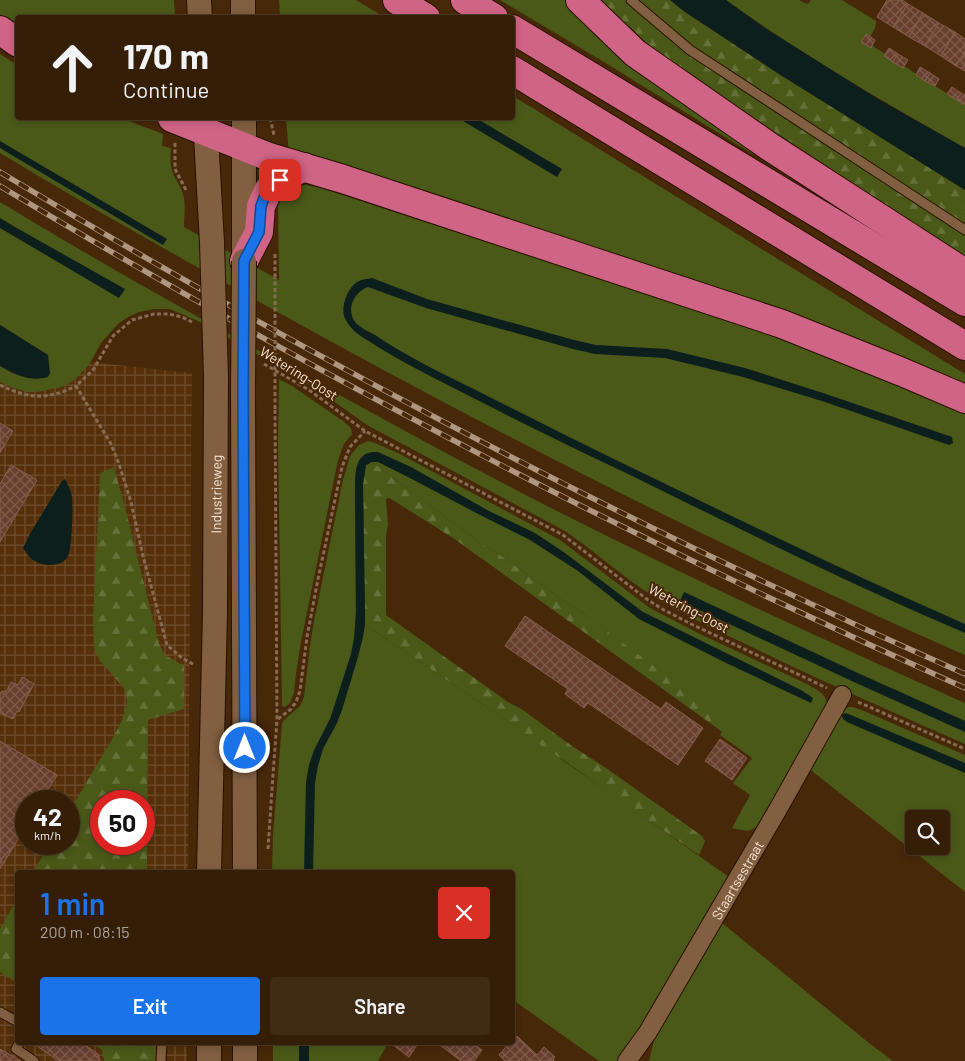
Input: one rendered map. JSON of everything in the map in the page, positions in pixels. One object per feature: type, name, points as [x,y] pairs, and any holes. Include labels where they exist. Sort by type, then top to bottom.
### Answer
[{"type":"highway","points":[[397,0],[421,15]]},
{"type":"highway","points":[[465,0],[489,15]]},
{"type":"highway","points":[[580,0],[635,53],[770,147],[965,273]]},
{"type":"highway","points":[[0,30],[15,40]]},
{"type":"highway","points":[[515,31],[965,302]]},
{"type":"highway","points":[[515,72],[965,346]]},
{"type":"highway","points":[[184,120],[205,124],[269,157],[343,179],[782,324],[965,399]]},
{"type":"highway","points":[[244,261],[259,232],[261,206],[269,190],[280,180],[304,167]]},
{"type":"main road","points":[[199,0],[200,15]]},
{"type":"main road","points":[[243,0],[243,15]]},
{"type":"main road","name":"Industrieweg","points":[[244,120],[245,870]]},
{"type":"main road","name":"Industrieweg","points":[[205,124],[212,243],[216,377],[215,612],[209,870]]},
{"type":"main road","points":[[209,1045],[209,1061]]},
{"type":"main road","points":[[245,1045],[245,1061]]},
{"type":"street","name":"Staartsestraat","points":[[627,1061],[648,1032],[777,811],[842,695]]},
{"type":"lane","points":[[631,0],[690,50],[965,230]]},
{"type":"lane","points":[[0,1012],[15,1020]]},
{"type":"lane","points":[[18,1045],[16,1049],[34,1061]]},
{"type":"lane","points":[[161,1061],[162,1045]]},
{"type":"path","points":[[174,120],[175,168],[184,184],[189,199]]},
{"type":"path","points":[[268,856],[277,720],[275,278]]},
{"type":"path","points":[[0,386],[27,396],[46,396],[64,392],[76,386],[93,370],[113,336],[132,320],[154,314],[169,314],[182,317],[200,326]]},
{"type":"path","name":"Wetering-Oost","points":[[264,364],[309,390],[365,431],[564,535],[648,600],[664,610],[842,695],[965,749]]},
{"type":"path","points":[[76,386],[111,444],[119,464],[131,502],[167,645],[182,658],[194,664]]},
{"type":"path","points":[[277,720],[291,709],[300,691],[307,637],[342,467],[350,447],[365,431]]},
{"type":"shaded area","points":[[0,331],[43,357],[192,373],[188,870],[15,870],[15,1045],[187,1045],[187,1061],[0,1061]]},
{"type":"green space","points":[[0,0],[174,0],[175,15],[15,15],[15,26],[0,15]]},
{"type":"green space","points":[[279,0],[356,0],[381,15],[280,15]]},
{"type":"green space","points":[[500,0],[571,0],[631,58],[756,156],[609,65]]},
{"type":"green space","points":[[601,0],[670,0],[685,12],[779,74],[965,190],[965,257],[695,79],[651,47]]},
{"type":"green space","points":[[726,0],[799,0],[807,4],[811,0],[842,0],[876,21],[868,43],[965,105],[965,148],[814,59]]},
{"type":"green space","points":[[0,54],[15,64],[15,120],[126,120],[163,134],[162,146],[171,148],[172,169],[184,198],[184,227],[279,280],[278,199],[295,187],[312,186],[764,333],[926,396],[965,414],[965,655],[875,615],[695,530],[518,441],[256,300],[0,153]]},
{"type":"green space","points":[[515,97],[965,374],[965,391],[289,154],[286,120],[515,120]]},
{"type":"green space","points":[[0,202],[198,317],[522,493],[710,586],[965,703],[965,744],[792,667],[678,611],[640,587],[565,531],[367,425],[305,381],[198,321],[170,309],[154,309],[139,312],[118,324],[101,343],[89,365],[74,380],[62,387],[27,392],[0,382],[0,366],[14,374],[48,355],[0,325]]},
{"type":"green space","points":[[279,379],[343,421],[351,428],[352,434],[344,444],[338,460],[301,642],[294,693],[290,703],[285,707],[282,706],[278,444]]},
{"type":"green space","points":[[368,441],[398,453],[560,540],[650,608],[698,633],[807,684],[821,692],[827,702],[828,707],[762,820],[751,830],[744,831],[732,828],[750,795],[733,783],[752,758],[720,735],[722,732],[710,723],[717,714],[583,613],[482,544],[372,462],[356,468],[356,623],[365,625],[487,707],[729,877],[622,1061],[599,1061],[515,1001],[515,870],[272,870],[282,724],[300,706],[304,697],[315,616],[343,480],[350,456],[359,445]]},
{"type":"green space","points":[[372,462],[482,544],[583,613],[718,714],[710,723],[456,540],[396,502],[389,498],[386,499],[388,525],[386,536],[386,615],[702,836],[705,841],[699,855],[487,707],[365,625],[363,484],[366,465]]},
{"type":"green space","points":[[114,467],[159,644],[165,655],[184,666],[184,709],[148,720],[148,790],[90,790],[90,855],[147,855],[147,870],[34,870],[43,855],[80,855],[80,793],[115,734],[122,720],[127,702],[125,689],[100,661],[94,646],[93,621],[100,473]]},
{"type":"green space","points":[[849,707],[864,711],[965,755],[965,892],[918,855],[950,855],[950,810],[905,810],[905,845],[808,768],[843,709]]},
{"type":"green space","points":[[15,903],[15,982],[0,972],[0,929]]},
{"type":"green space","points":[[721,922],[893,1061],[649,1061],[655,1036]]},
{"type":"green space","points":[[94,1045],[155,1045],[155,1061],[104,1061],[102,1050]]},
{"type":"green space","points":[[273,1045],[387,1045],[378,1061],[273,1061]]},
{"type":"water","points":[[670,0],[726,0],[765,28],[878,99],[965,148],[965,190],[779,74],[685,12]]},
{"type":"water","points":[[461,120],[479,120],[562,169],[557,177]]},
{"type":"water","points":[[0,141],[167,239],[163,245],[0,148]]},
{"type":"water","points":[[0,218],[125,289],[119,298],[0,228]]},
{"type":"water","points":[[372,278],[427,299],[574,340],[596,345],[667,349],[745,368],[952,437],[953,443],[949,445],[825,402],[743,377],[665,358],[595,354],[573,349],[426,308],[368,287],[355,297],[351,307],[351,313],[358,325],[424,364],[746,523],[965,624],[965,633],[752,535],[501,412],[381,349],[353,330],[343,312],[346,297],[351,288],[361,280]]},
{"type":"water","points":[[0,325],[48,355],[50,373],[48,377],[35,379],[23,377],[0,366]]},
{"type":"water","points":[[378,452],[411,467],[489,511],[535,533],[565,553],[643,612],[801,690],[813,698],[811,703],[639,619],[578,571],[530,540],[378,462],[372,462],[366,465],[363,484],[365,625],[358,657],[342,710],[323,749],[318,766],[315,783],[313,870],[304,870],[306,782],[309,765],[314,750],[330,719],[351,654],[354,638],[356,612],[355,483],[358,463],[367,454]]},
{"type":"water","points":[[65,479],[72,497],[72,527],[68,556],[59,564],[40,564],[31,558],[23,548],[62,481]]},
{"type":"water","points":[[684,592],[965,721],[965,732],[680,601]]},
{"type":"water","points":[[846,713],[965,763],[965,773],[847,722],[842,716]]},
{"type":"water","points":[[299,1045],[309,1045],[309,1061],[299,1061]]},
{"type":"building","points":[[887,0],[902,0],[908,4],[893,27],[877,17]]},
{"type":"building","points":[[908,4],[923,13],[909,37],[893,27]]},
{"type":"building","points":[[923,13],[939,23],[925,46],[909,37]]},
{"type":"building","points":[[939,23],[955,32],[941,56],[925,46]]},
{"type":"building","points":[[955,32],[965,39],[965,51],[956,66],[941,56]]},
{"type":"building","points":[[866,34],[875,40],[871,48],[861,42]]},
{"type":"building","points":[[889,48],[898,54],[893,62],[884,56]]},
{"type":"building","points":[[965,51],[965,71],[956,66]]},
{"type":"building","points":[[898,54],[908,60],[903,68],[893,62]]},
{"type":"building","points":[[920,67],[930,73],[925,81],[916,75]]},
{"type":"building","points":[[930,73],[939,79],[935,86],[925,81]]},
{"type":"building","points":[[952,87],[961,93],[957,100],[947,94]]},
{"type":"building","points":[[961,93],[965,95],[965,105],[957,100]]},
{"type":"building","points":[[0,423],[13,431],[0,453]]},
{"type":"building","points":[[11,465],[37,480],[0,542],[0,484]]},
{"type":"building","points":[[525,616],[661,709],[666,702],[703,728],[678,765],[588,703],[584,708],[565,694],[568,689],[505,646]]},
{"type":"building","points":[[22,677],[34,684],[19,712],[17,711],[13,719],[0,713],[0,694],[2,691],[6,692],[11,682],[18,685]]},
{"type":"building","points":[[720,739],[747,758],[732,780],[705,761]]},
{"type":"building","points":[[0,741],[57,775],[48,790],[15,790],[15,844],[0,869]]},
{"type":"building","points":[[517,1036],[537,1055],[544,1047],[555,1057],[553,1059],[555,1061],[522,1061],[521,1059],[519,1061],[505,1061],[499,1055],[507,1045],[515,1045],[515,1038]]},
{"type":"building","points":[[35,1045],[85,1045],[98,1054],[100,1061],[59,1061]]},
{"type":"building","points":[[393,1045],[417,1045],[409,1057]]},
{"type":"building","points":[[440,1045],[475,1045],[482,1050],[474,1061],[461,1061]]},
{"type":"building","points":[[0,1049],[21,1061],[0,1061]]},
{"type":"railway","points":[[0,172],[235,309],[475,438],[718,560],[965,674]]},
{"type":"railway","points":[[0,186],[235,323],[475,452],[718,573],[841,632],[965,688]]},
{"type":"route","points":[[245,748],[244,261],[259,232],[261,206],[264,198],[269,190],[280,180]]}]
